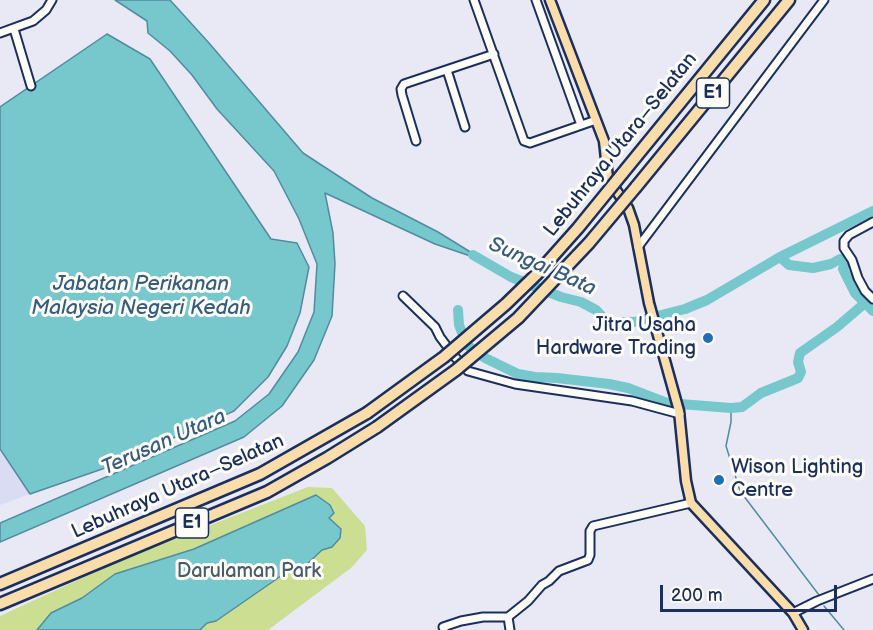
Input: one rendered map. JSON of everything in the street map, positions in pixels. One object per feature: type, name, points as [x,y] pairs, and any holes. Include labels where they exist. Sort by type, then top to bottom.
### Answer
[{"type":"highway","name":"Lebuhraya Utara–Selatan","points":[[0,584],[260,474],[368,413],[444,357],[506,304],[566,242],[764,0]]},
{"type":"highway","name":"Lebuhraya Utara–Selatan","points":[[0,604],[267,492],[377,427],[456,370],[518,318],[589,243],[789,0]]},
{"type":"main road","points":[[550,0],[596,120],[606,152],[607,175],[628,208],[649,303],[680,413],[686,481],[691,503],[793,613],[803,630]]},
{"type":"street","points":[[0,33],[40,16],[52,0]]},
{"type":"street","points":[[474,0],[524,141],[527,143],[596,120]]},
{"type":"street","points":[[537,0],[581,125]]},
{"type":"street","points":[[638,247],[824,0]]},
{"type":"street","points":[[14,28],[31,86]]},
{"type":"street","points":[[416,141],[401,89],[404,84],[494,54]]},
{"type":"street","points":[[447,70],[465,127]]},
{"type":"street","points":[[873,222],[849,235],[844,241],[844,248],[852,260],[858,278],[873,300]]},
{"type":"street","points":[[403,296],[435,327],[464,368],[473,373],[515,384],[609,397],[680,413]]},
{"type":"street","points":[[444,630],[443,627],[461,621],[483,617],[508,617],[559,571],[588,560],[590,531],[593,526],[691,503]]},
{"type":"street","points":[[793,613],[873,579]]},
{"type":"street","points":[[508,617],[510,630]]},
{"type":"shaded area","points":[[0,449],[30,494],[0,505]]},
{"type":"green space","name":"Darulaman Park","points":[[308,487],[332,488],[365,526],[367,550],[351,568],[268,630],[0,630],[0,616],[121,560]]},
{"type":"water","points":[[115,0],[170,0],[303,153],[372,198],[438,232],[485,261],[435,244],[325,193],[333,233],[335,264],[332,316],[314,360],[282,406],[244,437],[0,542],[0,523],[235,421],[269,394],[298,352],[314,312],[317,264],[299,219],[274,171],[217,109],[192,75],[170,51],[148,33],[147,21]]},
{"type":"water","name":"Jabatan Perikanan Malaysia Negeri Kedah","points":[[107,34],[150,59],[271,239],[297,243],[309,267],[300,313],[287,346],[268,377],[234,411],[108,467],[30,494],[0,449],[0,107]]},
{"type":"water","name":"Darulaman Park","points":[[316,495],[330,505],[334,513],[329,518],[341,529],[340,538],[332,547],[322,550],[304,567],[281,576],[216,621],[207,623],[200,630],[37,630],[51,613],[82,598],[115,574],[194,549]]},
{"type":"waterway","name":"Sungai Bata","points":[[473,255],[511,277],[561,297],[581,302],[596,310],[607,322],[634,322],[685,309],[707,300],[780,257],[873,211]]},
{"type":"waterway","points":[[780,257],[789,265],[813,268],[831,264],[840,259],[846,262],[843,269],[855,293],[873,311]]},
{"type":"waterway","points":[[458,310],[459,325],[467,345],[485,358],[518,374],[609,384],[628,388],[667,403],[731,408],[742,407],[761,393],[798,378],[801,372],[798,362],[800,353],[837,327],[865,303]]},
{"type":"waterway","points":[[731,408],[731,422],[726,446],[740,491],[819,595]]},
{"type":"waterway","points":[[824,606],[844,630]]},
{"type":"place","name":"Jitra Usaha Hardware Trading","points":[[708,338]]},
{"type":"place","name":"Wison Lighting Centre","points":[[719,480]]},
{"type":"water label","name":"Terusan Utara","points":[[164,443]]}]
